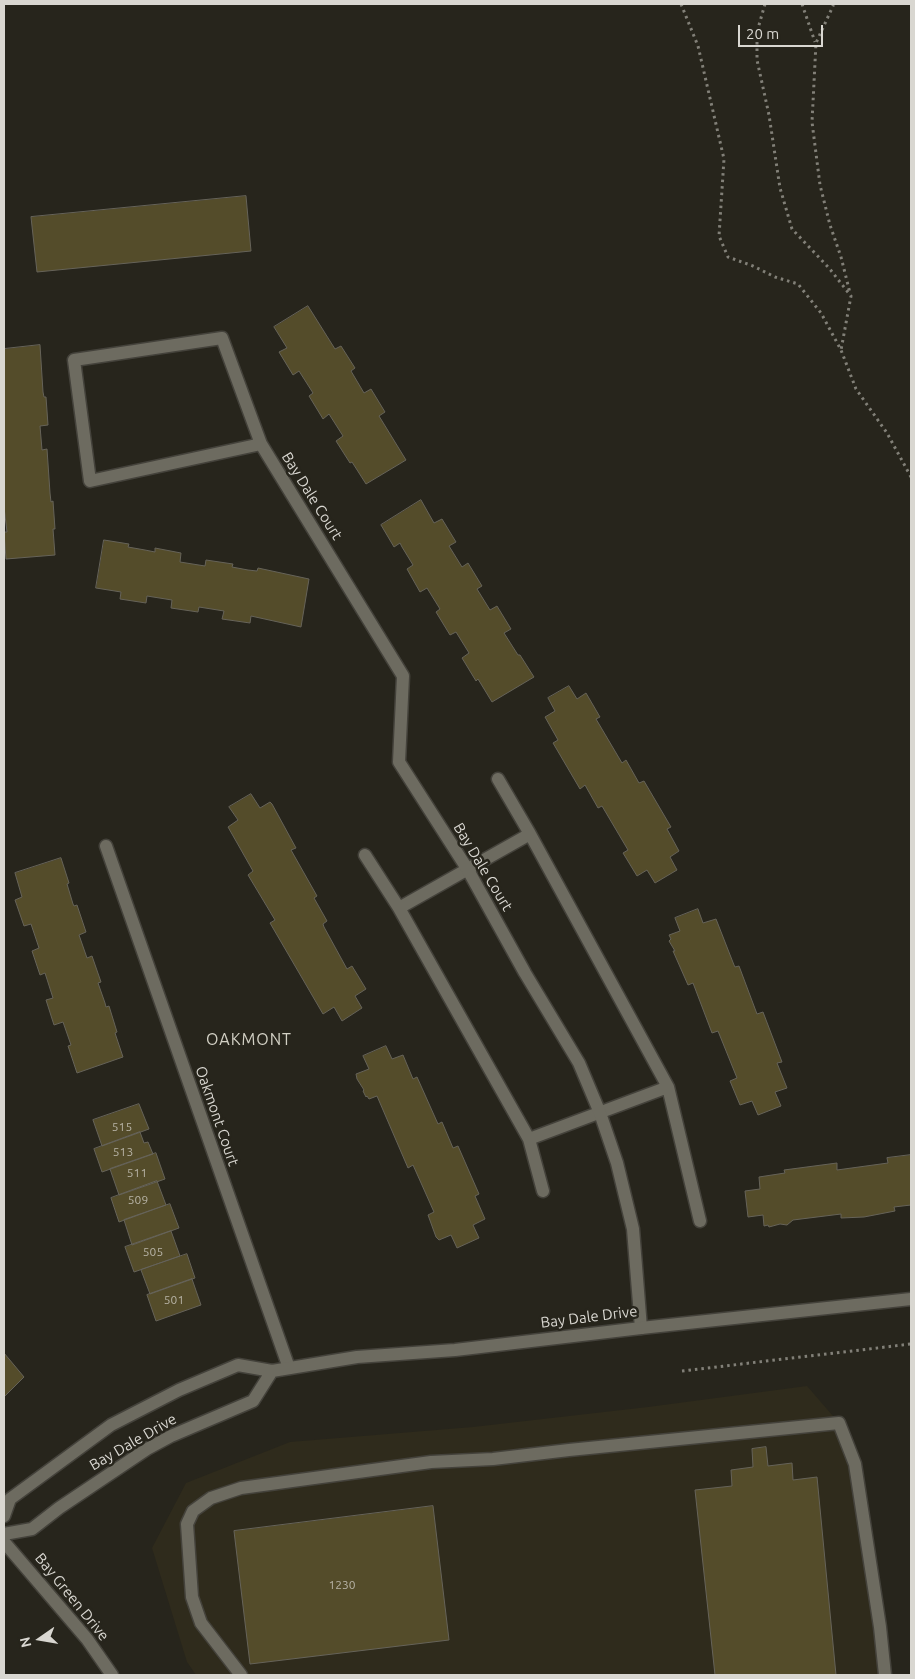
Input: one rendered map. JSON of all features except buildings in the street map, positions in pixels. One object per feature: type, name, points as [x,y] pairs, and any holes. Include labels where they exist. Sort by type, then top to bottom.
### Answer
[{"type":"street","name":"Bay Dale Court","points":[[261,444],[90,482],[74,360],[222,338],[261,444],[404,676],[399,762],[468,870],[525,973],[579,1064],[600,1113],[617,1163],[633,1229],[641,1328]]},
{"type":"street","points":[[498,779],[668,1087],[700,1221]]},
{"type":"street","points":[[399,908],[530,834]]},
{"type":"street","name":"Oakmont Court","points":[[106,846],[289,1368]]},
{"type":"street","points":[[365,855],[399,908],[529,1138],[543,1191]]},
{"type":"street","points":[[529,1138],[668,1087]]},
{"type":"street","name":"Bay Dale Drive","points":[[4,1516],[10,1499],[111,1425],[179,1390],[238,1365],[272,1371],[357,1357],[455,1350],[911,1299]]},
{"type":"street","name":"Bay Dale Drive","points":[[4,1534],[32,1529],[59,1508],[147,1449],[171,1436],[253,1401],[272,1371]]},
{"type":"street","points":[[241,1675],[201,1624],[192,1597],[187,1524],[193,1511],[211,1498],[241,1488],[431,1462],[493,1459],[839,1423],[855,1464],[880,1627],[884,1675]]},
{"type":"street","name":"Bay Green Drive","points":[[4,1542],[87,1639],[112,1675]]},
{"type":"path","points":[[681,4],[698,46],[724,159],[720,236],[728,257],[775,277],[798,284],[821,313],[841,350],[856,389],[887,432],[911,477]]},
{"type":"path","points":[[765,4],[757,32],[757,60],[769,115],[780,188],[792,229],[829,268],[851,296]]},
{"type":"path","points":[[802,4],[816,43]]},
{"type":"path","points":[[833,4],[816,43],[812,122],[820,185],[851,296],[841,350]]},
{"type":"path","points":[[682,1371],[911,1344]]},
{"type":"shaded area","points":[[807,1386],[839,1423],[855,1464],[885,1675],[196,1675],[187,1662],[152,1548],[186,1483],[290,1442],[473,1427]]},
{"type":"district","name":"OAKMONT","points":[[249,1040]]}]
